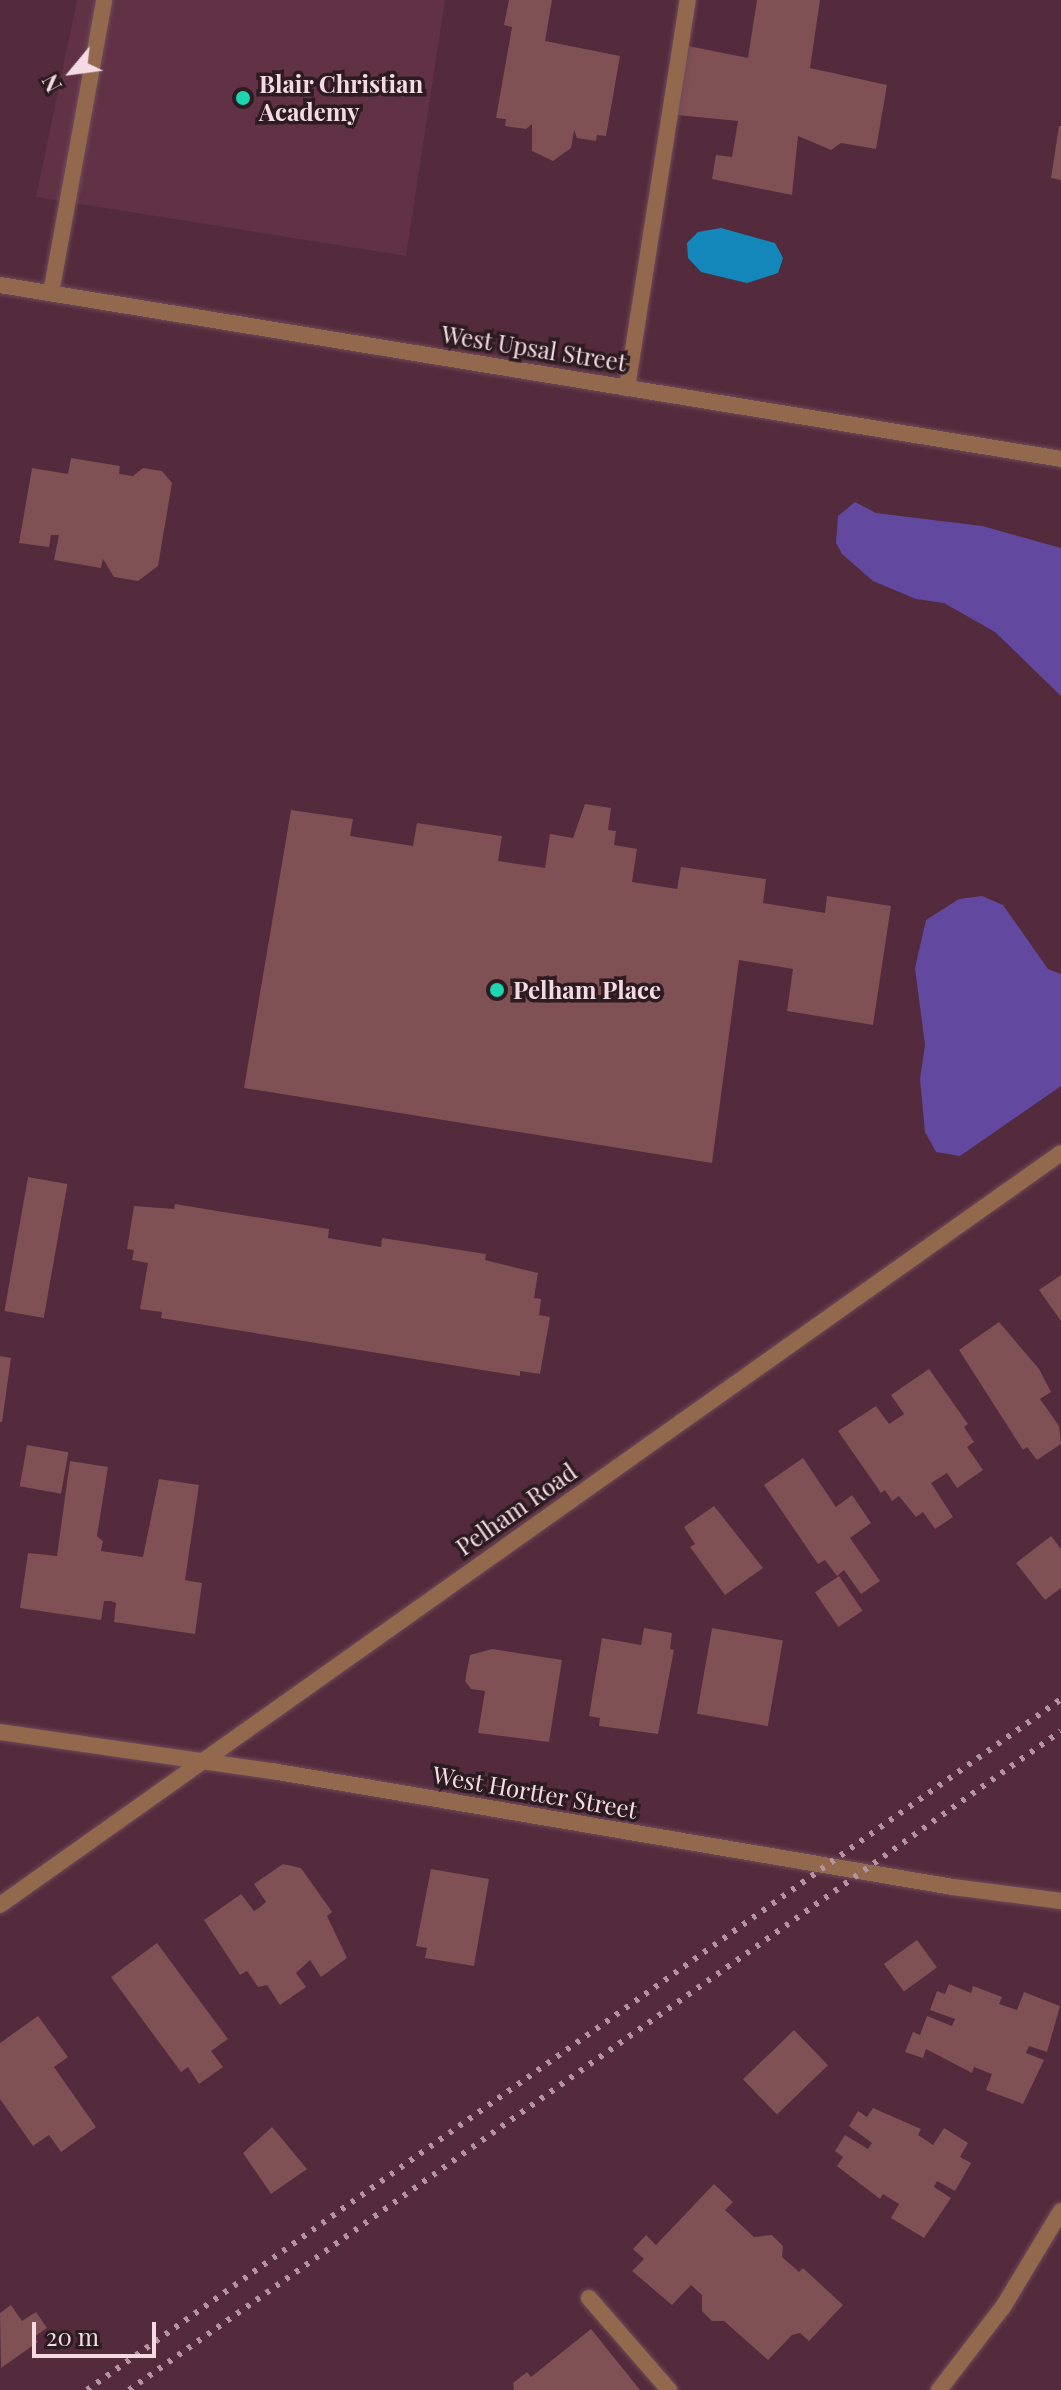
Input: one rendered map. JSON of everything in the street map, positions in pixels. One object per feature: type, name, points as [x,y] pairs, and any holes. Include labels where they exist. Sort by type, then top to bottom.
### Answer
[{"type":"street","points":[[51,293],[104,0]]},
{"type":"street","points":[[627,388],[688,0]]},
{"type":"street","name":"West Upsal Street","points":[[0,285],[1061,459]]},
{"type":"street","name":"Pelham Road","points":[[0,1905],[1061,1153]]},
{"type":"street","name":"West Hortter Street","points":[[0,1732],[1061,1901]]},
{"type":"street","points":[[939,2390],[1003,2307],[1061,2211]]},
{"type":"street","points":[[589,2298],[669,2390]]},
{"type":"shaded area","name":"Blair Christian Academy","points":[[77,0],[445,0],[406,256],[36,197]]},
{"type":"shaded area","points":[[855,502],[876,513],[982,526],[1061,548],[1061,696],[995,632],[944,603],[916,599],[873,581],[842,554],[836,543],[838,516]]},
{"type":"shaded area","points":[[982,896],[1003,905],[1048,969],[1061,974],[1061,1086],[960,1156],[936,1152],[925,1132],[920,1079],[925,1045],[915,968],[926,920],[959,899]]},
{"type":"water","points":[[721,228],[775,243],[783,258],[778,273],[747,283],[701,272],[688,258],[687,243],[698,232]]},
{"type":"building","points":[[509,0],[552,0],[545,41],[620,56],[606,136],[597,135],[596,141],[577,138],[574,130],[571,148],[553,161],[532,151],[532,124],[526,129],[505,126],[506,119],[496,118],[512,27],[504,25]]},
{"type":"building","points":[[757,0],[820,0],[810,68],[887,85],[876,149],[841,143],[831,150],[798,136],[792,195],[712,179],[716,155],[732,157],[738,121],[677,115],[688,46],[748,58]]},
{"type":"building","points":[[1061,126],[1061,180],[1051,178]]},
{"type":"building","points":[[71,458],[120,466],[119,474],[133,476],[143,468],[162,471],[172,483],[158,566],[138,581],[114,577],[103,559],[101,568],[54,560],[59,535],[51,535],[49,547],[19,543],[32,468],[68,474]]},
{"type":"building","name":"Pelham Place","points":[[585,804],[611,808],[608,830],[616,831],[614,845],[637,849],[632,882],[677,889],[681,867],[766,879],[763,903],[825,913],[827,896],[891,906],[873,1025],[787,1011],[793,969],[739,960],[712,1163],[244,1088],[291,810],[353,819],[350,836],[413,846],[417,823],[502,836],[498,861],[545,868],[550,834],[573,838]]},
{"type":"building","points":[[28,1177],[67,1184],[44,1318],[4,1311]]},
{"type":"building","points":[[175,1204],[329,1229],[328,1238],[381,1247],[382,1238],[486,1254],[485,1260],[538,1273],[534,1298],[541,1299],[539,1315],[550,1317],[540,1374],[520,1371],[520,1376],[161,1318],[162,1312],[140,1309],[148,1263],[132,1260],[134,1250],[127,1249],[134,1206],[174,1209]]},
{"type":"building","points":[[1061,1275],[1061,1321],[1039,1290]]},
{"type":"building","points":[[999,1322],[1039,1369],[1051,1392],[1040,1399],[1059,1426],[1061,1444],[1037,1460],[1027,1447],[1023,1450],[959,1350]]},
{"type":"building","points":[[0,1356],[11,1358],[2,1422],[0,1422]]},
{"type":"building","points":[[929,1369],[968,1424],[964,1427],[974,1442],[967,1447],[983,1470],[957,1488],[947,1473],[931,1483],[953,1517],[935,1529],[923,1512],[916,1517],[899,1496],[892,1501],[885,1490],[881,1493],[838,1431],[876,1406],[889,1424],[904,1414],[891,1395]]},
{"type":"building","points":[[27,1445],[68,1452],[61,1494],[20,1486]]},
{"type":"building","points":[[803,1458],[836,1507],[852,1495],[871,1523],[850,1538],[880,1581],[861,1594],[844,1570],[837,1576],[825,1560],[818,1564],[764,1485]]},
{"type":"building","points":[[70,1461],[108,1467],[97,1536],[103,1541],[101,1551],[143,1557],[159,1479],[199,1485],[185,1580],[202,1583],[195,1634],[114,1622],[116,1603],[111,1601],[104,1601],[101,1620],[20,1608],[28,1553],[57,1556]]},
{"type":"building","points":[[714,1506],[763,1568],[725,1595],[690,1547],[695,1544],[684,1527]]},
{"type":"building","points":[[1051,1536],[1061,1549],[1061,1588],[1045,1600],[1016,1563]]},
{"type":"building","points":[[839,1576],[862,1611],[838,1627],[815,1592]]},
{"type":"building","points":[[644,1628],[672,1633],[670,1649],[674,1650],[658,1734],[599,1726],[600,1718],[589,1716],[602,1638],[641,1645]]},
{"type":"building","points":[[712,1628],[783,1641],[768,1726],[697,1714]]},
{"type":"building","points":[[492,1649],[562,1660],[549,1742],[478,1733],[485,1691],[471,1689],[465,1681],[470,1655]]},
{"type":"building","points":[[283,1864],[301,1868],[332,1912],[327,1916],[347,1958],[321,1977],[310,1960],[296,1973],[306,1987],[280,2005],[267,1985],[258,1987],[247,1971],[240,1975],[204,1920],[241,1894],[254,1911],[260,1907],[266,1902],[254,1884]]},
{"type":"building","points":[[431,1869],[489,1879],[474,1966],[425,1958],[427,1948],[416,1946]]},
{"type":"building","points":[[917,1940],[937,1968],[904,1992],[884,1964]]},
{"type":"building","points":[[157,1943],[228,2039],[211,2051],[223,2067],[199,2084],[188,2067],[181,2072],[111,1977]]},
{"type":"building","points":[[949,1984],[971,1993],[973,1986],[1002,1997],[999,2004],[1017,2010],[1024,1992],[1060,2006],[1047,2052],[1029,2046],[1026,2053],[1044,2060],[1023,2104],[986,2090],[992,2074],[974,2067],[972,2073],[926,2049],[923,2058],[905,2052],[913,2032],[920,2035],[927,2016],[952,2026],[955,2019],[930,2010],[937,1991],[945,1994]]},
{"type":"building","points":[[38,2016],[68,2057],[54,2067],[96,2127],[61,2152],[49,2135],[33,2146],[0,2099],[0,2043]]},
{"type":"building","points":[[794,2030],[828,2065],[777,2115],[743,2079]]},
{"type":"building","points":[[873,2108],[921,2129],[918,2135],[933,2145],[944,2128],[968,2143],[960,2157],[971,2163],[955,2191],[937,2181],[934,2187],[951,2198],[924,2238],[891,2218],[899,2204],[883,2194],[880,2199],[837,2166],[843,2157],[835,2151],[845,2135],[868,2149],[872,2143],[849,2126],[858,2111],[867,2117]]},
{"type":"building","points":[[272,2127],[307,2169],[271,2194],[243,2153]]},
{"type":"building","points":[[714,2184],[733,2202],[725,2210],[754,2237],[772,2235],[783,2246],[782,2257],[799,2272],[803,2268],[843,2305],[809,2341],[800,2333],[792,2335],[768,2360],[724,2321],[712,2321],[702,2311],[702,2295],[691,2285],[672,2305],[632,2271],[644,2259],[633,2249],[646,2235],[656,2245]]},
{"type":"building","points":[[11,2305],[22,2321],[36,2312],[47,2328],[34,2337],[38,2342],[1,2368],[0,2313]]},
{"type":"building","points":[[591,2329],[640,2390],[514,2390],[513,2383],[527,2372],[531,2377]]},
{"type":"railway","points":[[87,2390],[1061,1699]]},
{"type":"railway","points":[[129,2390],[1061,1731]]},
{"type":"place","name":"Blair Christian Academy","points":[[243,98]]},
{"type":"place","name":"Pelham Place","points":[[497,990]]}]
